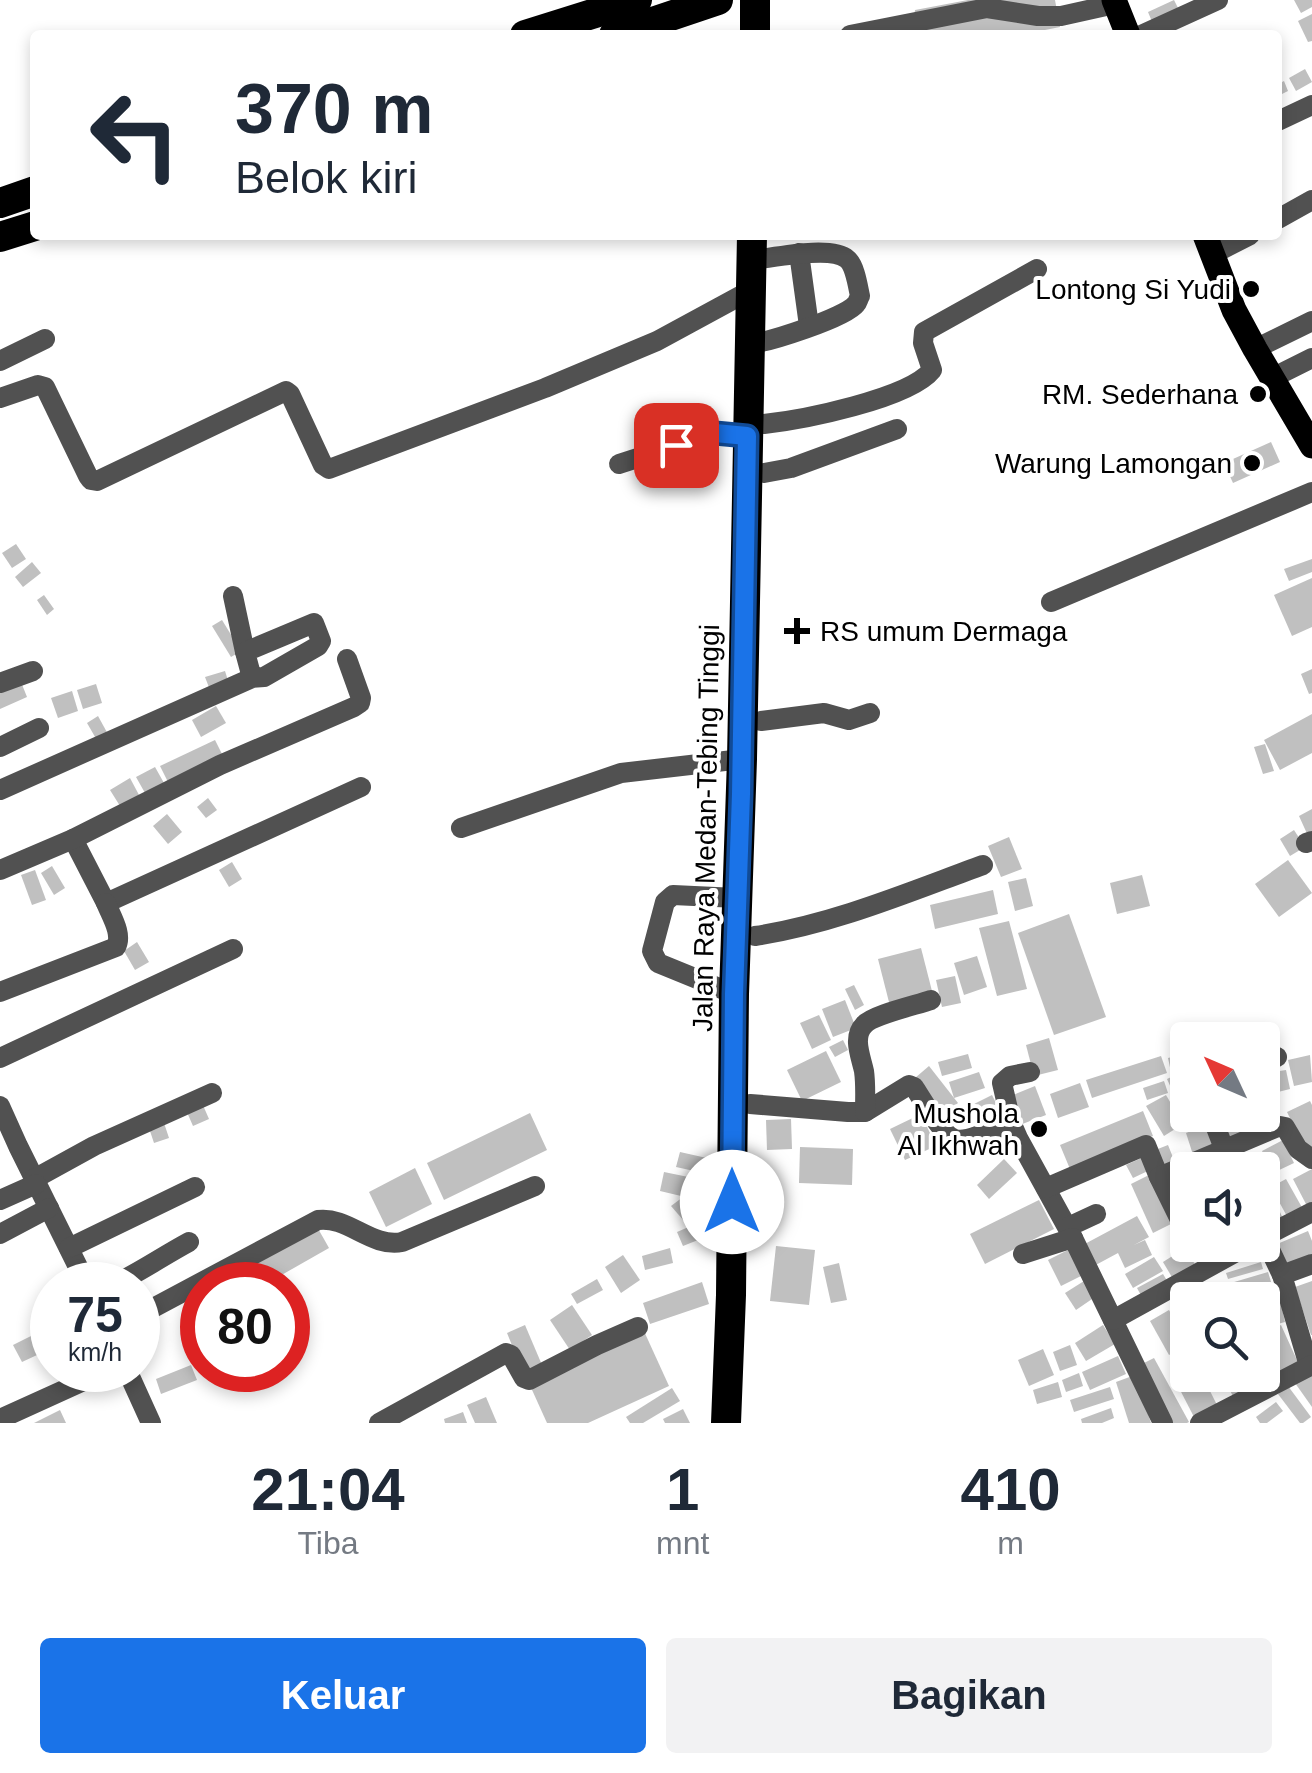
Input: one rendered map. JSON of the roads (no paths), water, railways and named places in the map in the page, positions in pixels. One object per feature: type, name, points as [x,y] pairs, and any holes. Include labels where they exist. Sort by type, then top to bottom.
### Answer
[{"type":"highway","points":[[542,30],[637,0]]},
{"type":"highway","points":[[629,30],[718,0]]},
{"type":"highway","points":[[755,0],[755,30]]},
{"type":"highway","points":[[769,0],[769,30]]},
{"type":"highway","points":[[0,203],[30,193]]},
{"type":"highway","points":[[0,237],[30,228]]},
{"type":"highway","name":"Jalan Raya Medan-Tebing Tinggi","points":[[726,1423],[734,994],[760,250]]},
{"type":"highway","name":"Jalan Raya Medan-Tebing Tinggi","points":[[742,1423],[761,720],[764,472],[756,430]]},
{"type":"main road","points":[[1115,2],[1126,30]]},
{"type":"main road","points":[[1209,244],[1234,310],[1312,446]]},
{"type":"street","points":[[1153,30],[1218,0]]},
{"type":"street","points":[[875,30],[987,8],[1061,16],[1115,2]]},
{"type":"street","points":[[1014,12],[1018,30]]},
{"type":"street","points":[[1282,119],[1312,105]]},
{"type":"street","points":[[1282,218],[1312,200]]},
{"type":"street","points":[[0,398],[38,385],[44,387],[88,476],[97,481],[286,391],[322,465],[329,469],[658,341],[760,250],[824,252],[850,262],[858,302],[809,326],[757,343]]},
{"type":"street","points":[[799,254],[809,326]]},
{"type":"street","points":[[619,464],[715,433],[756,430],[844,410],[922,380],[932,370],[923,343],[924,332],[1036,269]]},
{"type":"street","points":[[1254,349],[1312,321]]},
{"type":"street","points":[[0,361],[45,339]]},
{"type":"street","points":[[1272,378],[1312,358]]},
{"type":"street","points":[[764,472],[790,468],[897,430]]},
{"type":"street","points":[[1050,602],[1312,492]]},
{"type":"street","points":[[234,596],[252,678]]},
{"type":"street","points":[[0,790],[252,678],[264,677],[321,641],[312,622],[244,652]]},
{"type":"street","points":[[0,870],[73,839],[220,765],[354,707],[361,698],[347,659]]},
{"type":"street","points":[[0,684],[34,671]]},
{"type":"street","points":[[761,720],[824,712],[848,720],[870,713]]},
{"type":"street","points":[[0,747],[40,728]]},
{"type":"street","points":[[461,828],[621,773],[742,759]]},
{"type":"street","points":[[106,903],[361,787]]},
{"type":"street","points":[[0,992],[116,946],[119,941],[106,903],[73,839]]},
{"type":"street","points":[[755,936],[861,909],[983,864]]},
{"type":"street","points":[[734,994],[658,963],[652,951],[665,902],[673,895],[737,898]]},
{"type":"street","points":[[0,1058],[233,949]]},
{"type":"street","points":[[866,1112],[858,1047],[864,1024],[932,1000]]},
{"type":"street","points":[[1030,1072],[1010,1076],[1002,1083],[1012,1122],[1163,1423]]},
{"type":"street","points":[[750,1104],[866,1112],[910,1085],[955,1139],[1012,1122]]},
{"type":"street","points":[[0,1200],[94,1146],[212,1093]]},
{"type":"street","points":[[0,1106],[9,1151],[35,1181],[76,1262]]},
{"type":"street","points":[[1159,1177],[1283,1126],[1298,1148],[1312,1158]]},
{"type":"street","points":[[1218,1132],[1225,1150]]},
{"type":"street","points":[[1046,1188],[1154,1141],[1159,1177],[1170,1199]]},
{"type":"street","points":[[160,1304],[318,1220],[329,1218],[388,1245],[535,1186]]},
{"type":"street","points":[[69,1248],[195,1187]]},
{"type":"street","points":[[0,1234],[49,1208]]},
{"type":"street","points":[[1280,1229],[1312,1212]]},
{"type":"street","points":[[1023,1254],[1070,1233],[1096,1214]]},
{"type":"street","points":[[156,1262],[189,1242]]},
{"type":"street","points":[[1199,1262],[1202,1270]]},
{"type":"street","points":[[1113,1320],[1217,1262]]},
{"type":"street","points":[[1213,1420],[1310,1366],[1282,1276],[1273,1262]]},
{"type":"street","points":[[1282,1276],[1312,1264]]},
{"type":"street","points":[[379,1423],[506,1353],[529,1380],[638,1327]]},
{"type":"street","points":[[0,1419],[60,1392]]},
{"type":"street","points":[[137,1392],[151,1423]]},
{"type":"place","name":"Lontong Si Yudi","points":[[1251,289]]},
{"type":"place","name":"RM. Sederhana","points":[[1258,394]]},
{"type":"place","name":"Warung Lamongan","points":[[1252,463]]},
{"type":"place","name":"RS umum Dermaga","points":[[797,631]]},
{"type":"place","name":"Mushola Al Ikhwah","points":[[1039,1129]]}]
